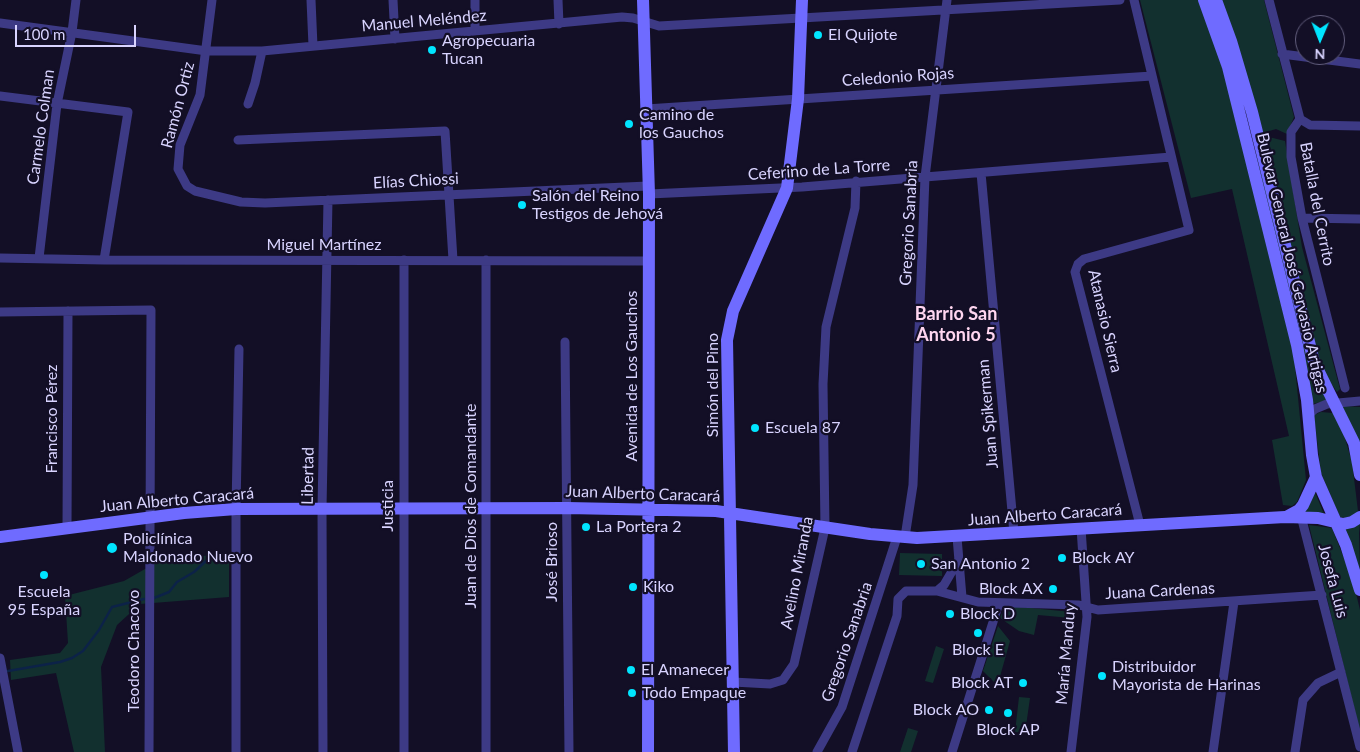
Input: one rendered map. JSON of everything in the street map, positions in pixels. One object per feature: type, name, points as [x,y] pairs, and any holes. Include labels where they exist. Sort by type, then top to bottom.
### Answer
[{"type":"street","name":"Carmelo Colman","points":[[39,258],[57,104],[72,32],[76,0]]},
{"type":"street","name":"Ramón Ortiz","points":[[188,186],[178,169],[180,145],[200,95],[212,0]]},
{"type":"street","points":[[312,0],[313,46]]},
{"type":"street","points":[[393,0],[395,39]]},
{"type":"street","points":[[475,0],[475,31]]},
{"type":"street","points":[[558,0],[558,24]]},
{"type":"street","name":"Avenida de Los Gauchos","points":[[643,0],[648,190],[648,752]]},
{"type":"street","name":"Simón del Pino","points":[[734,752],[727,340],[733,311],[787,188],[798,99],[802,0]]},
{"type":"street","name":"Manuel Meléndez","points":[[0,24],[207,51],[262,51],[622,17],[633,18],[658,26],[802,18],[947,4],[1120,0]]},
{"type":"street","name":"Atanasio Sierra","points":[[1134,0],[1188,231],[1084,259],[1078,264],[1075,272],[1140,525]]},
{"type":"street","name":"Bulevar General José Gervasio Artigas","points":[[1204,0],[1228,67],[1248,141],[1297,345],[1316,477],[1346,544],[1360,590]]},
{"type":"street","name":"Bulevar General José Gervasio Artigas","points":[[1216,0],[1231,40],[1252,112],[1314,362],[1354,443],[1360,475]]},
{"type":"street","name":"Batalla del Cerrito","points":[[1270,0],[1282,54],[1300,119],[1293,127],[1289,139],[1302,218],[1345,388]]},
{"type":"street","name":"Gregorio Sanabria","points":[[817,752],[842,708],[901,537],[913,485],[926,177],[947,4]]},
{"type":"street","points":[[248,104],[262,51]]},
{"type":"street","points":[[1282,54],[1360,64]]},
{"type":"street","name":"Celedonio Rojas","points":[[646,109],[1152,76]]},
{"type":"street","points":[[0,96],[128,112],[104,260]]},
{"type":"street","points":[[1300,119],[1310,125],[1360,126]]},
{"type":"street","points":[[238,140],[445,131],[447,195],[453,260]]},
{"type":"street","name":"Ceferino de La Torre","points":[[648,190],[787,188],[1171,157]]},
{"type":"street","name":"Juan Spikerman","points":[[981,172],[1014,532]]},
{"type":"street","name":"Avelino Miranda","points":[[733,682],[770,684],[783,680],[794,664],[824,528],[826,327],[855,208],[856,181]]},
{"type":"street","name":"Elías Chiossi","points":[[188,186],[215,198],[241,202],[648,190]]},
{"type":"street","name":"Libertad","points":[[323,752],[322,508],[328,200]]},
{"type":"street","points":[[1302,218],[1360,219]]},
{"type":"street","name":"Miguel Martínez","points":[[0,258],[104,260],[648,261]]},
{"type":"street","name":"Justicia","points":[[404,260],[404,752]]},
{"type":"street","name":"Juan de Dios de Comandante","points":[[486,260],[486,752]]},
{"type":"street","name":"Teodoro Chacovo","points":[[68,311],[151,310],[149,752]]},
{"type":"street","points":[[0,312],[68,311]]},
{"type":"street","name":"Francisco Pérez","points":[[67,528],[68,311]]},
{"type":"street","name":"José Brioso","points":[[565,342],[569,752]]},
{"type":"street","points":[[236,752],[236,508],[239,349]]},
{"type":"street","points":[[1308,415],[1321,406],[1334,403],[1360,402]]},
{"type":"street","points":[[1316,477],[1300,514],[1335,523],[1348,524],[1360,517]]},
{"type":"street","name":"Juan Alberto Caracará","points":[[0,537],[149,517],[236,508],[648,508],[729,513],[824,528],[901,537],[957,537],[1014,532],[1285,517],[1300,514]]},
{"type":"street","name":"Josefa Luis","points":[[1300,514],[1360,747]]},
{"type":"street","name":"María Manduy","points":[[1071,752],[1083,657],[1087,607],[1081,528]]},
{"type":"street","points":[[957,537],[962,597]]},
{"type":"street","points":[[937,591],[944,585],[958,561]]},
{"type":"street","name":"Juana Cardenas","points":[[852,752],[897,616],[898,599],[903,593],[910,590],[937,591],[971,601],[1079,605],[1098,610],[1322,595]]},
{"type":"street","points":[[1212,752],[1234,602]]},
{"type":"street","points":[[952,752],[999,603]]},
{"type":"street","points":[[0,658],[18,752]]},
{"type":"street","points":[[1295,752],[1303,700],[1318,683],[1341,672]]},
{"type":"green space","points":[[1140,0],[1199,0],[1214,40],[1233,104],[1293,346],[1306,480],[1297,502],[1292,506],[1283,505],[1272,440],[1289,436],[1232,189],[1191,198]]},
{"type":"green space","points":[[1211,0],[1327,400],[1326,401],[1312,404]]},
{"type":"green space","points":[[1219,0],[1264,0],[1294,117],[1287,134],[1276,129],[1263,133]]},
{"type":"green space","points":[[1265,136],[1285,141],[1302,247],[1340,389],[1337,392],[1325,375],[1318,357],[1290,249]]},
{"type":"green space","points":[[1344,406],[1360,407],[1360,446],[1343,408]]},
{"type":"green space","points":[[1321,412],[1333,413],[1344,435],[1352,462],[1358,511],[1355,515],[1345,518],[1340,517],[1321,473],[1314,415]]},
{"type":"green space","points":[[1314,490],[1324,514],[1302,512]]},
{"type":"green space","points":[[1360,523],[1359,533],[1360,575],[1344,527]]},
{"type":"green space","points":[[1309,525],[1332,528],[1353,581],[1360,610],[1360,732]]},
{"type":"green space","points":[[229,553],[229,597],[140,604],[117,625],[101,667],[105,752],[74,752],[56,673],[11,680],[10,660],[60,653],[68,643],[65,596],[124,581],[159,561]]},
{"type":"green space","name":"San Antonio 2","points":[[900,553],[942,554],[942,576],[899,575]]},
{"type":"green space","points":[[1010,606],[1072,612],[1071,618],[1038,615],[1034,635],[1019,631],[1000,618],[1004,608]]},
{"type":"green space","points":[[998,626],[1010,641],[999,687],[983,671]]},
{"type":"green space","points":[[936,646],[944,649],[933,683],[925,681]]},
{"type":"green space","points":[[1019,697],[1030,698],[1025,733],[1015,732]]},
{"type":"green space","points":[[908,728],[918,731],[911,752],[900,752]]},
{"type":"waterway","points":[[154,598],[169,592],[177,582],[194,572],[208,559],[223,558]]},
{"type":"waterway","points":[[8,671],[60,662],[72,658],[83,651],[99,630],[112,607],[144,599]]},
{"type":"place","name":"El Quijote","points":[[818,35]]},
{"type":"place","name":"Agropecuaria Tucan","points":[[432,50]]},
{"type":"place","name":"Camino de los Gauchos","points":[[629,124]]},
{"type":"place","name":"Salón del Reino Testigos de Jehová","points":[[522,205]]},
{"type":"place","name":"Escuela 87","points":[[755,428]]},
{"type":"place","name":"La Portera 2","points":[[586,527]]},
{"type":"place","name":"Policlínica Maldonado Nuevo","points":[[112,548]]},
{"type":"place","name":"Block AY","points":[[1062,558]]},
{"type":"place","name":"San Antonio 2","points":[[921,564]]},
{"type":"place","name":"Escuela 95 España","points":[[44,575]]},
{"type":"place","name":"Kiko","points":[[633,587]]},
{"type":"place","name":"Block AX","points":[[1053,589]]},
{"type":"place","name":"Block D","points":[[950,614]]},
{"type":"place","name":"Block E","points":[[978,633]]},
{"type":"place","name":"El Amanecer","points":[[631,670]]},
{"type":"place","name":"Distribuidor Mayorista de Harinas","points":[[1102,676]]},
{"type":"place","name":"Block AT","points":[[1023,683]]},
{"type":"place","name":"Todo Empaque","points":[[632,693]]},
{"type":"place","name":"Block AO","points":[[989,710]]},
{"type":"place","name":"Block AP","points":[[1008,713]]},
{"type":"district","name":"Barrio San Antonio 5","points":[[956,324]]}]
